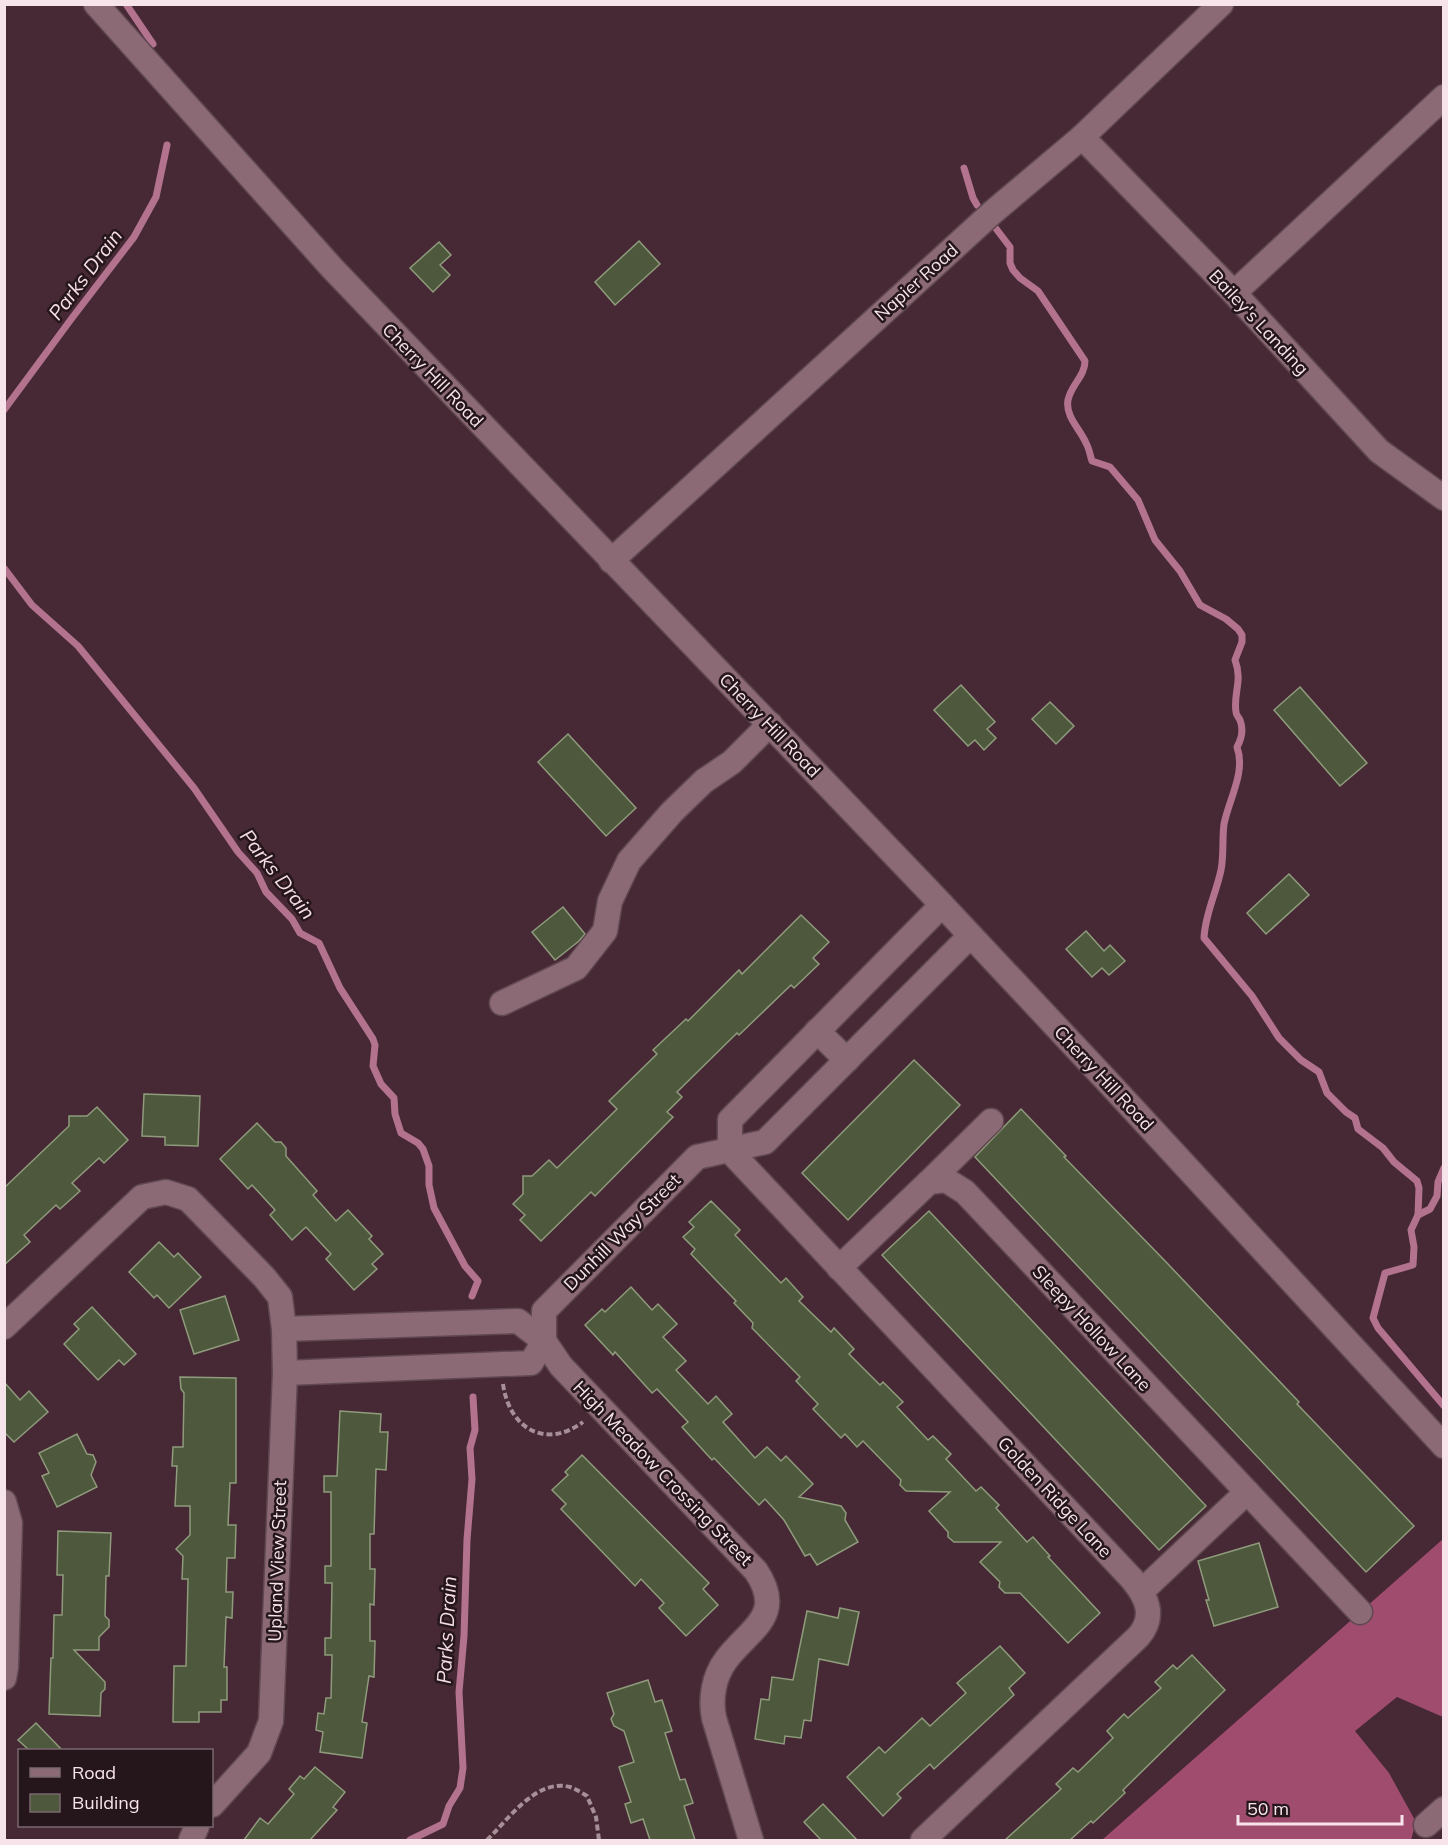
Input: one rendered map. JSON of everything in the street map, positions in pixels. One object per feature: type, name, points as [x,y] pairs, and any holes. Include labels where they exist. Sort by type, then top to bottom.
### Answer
[{"type":"street","name":"Cherry Hill Road","points":[[96,4],[332,268],[942,905],[1116,1090],[1443,1446]]},
{"type":"street","name":"Napier Road","points":[[611,561],[993,212],[1082,137],[1221,4]]},
{"type":"street","points":[[1234,293],[1443,97]]},
{"type":"street","name":"Bailey's Landing","points":[[1082,137],[1234,293],[1379,451],[1443,498]]},
{"type":"street","points":[[502,1003],[576,968],[605,932],[610,901],[629,861],[680,804],[704,781],[732,762],[770,724]]},
{"type":"street","points":[[730,1151],[730,1120],[942,905]]},
{"type":"street","name":"Dunhill Way Street","points":[[544,1341],[544,1311],[697,1157],[765,1143],[970,936]]},
{"type":"street","points":[[817,1031],[847,1060]]},
{"type":"street","points":[[839,1268],[991,1121]]},
{"type":"street","name":"Golden Ridge Lane","points":[[730,1151],[1142,1591]]},
{"type":"street","name":"Sleepy Hollow Lane","points":[[929,1182],[946,1180],[965,1192],[1360,1612]]},
{"type":"street","name":"Upland View Street","points":[[4,1327],[142,1197],[166,1192],[188,1199],[264,1277],[280,1297],[284,1329],[285,1373],[271,1721],[259,1753],[213,1803]]},
{"type":"street","points":[[284,1329],[518,1321],[544,1341],[531,1363],[285,1373]]},
{"type":"street","name":"High Meadow Crossing Street","points":[[544,1341],[561,1366],[762,1580],[767,1603],[766,1612],[756,1629],[724,1662],[718,1674],[712,1701],[714,1718],[751,1840]]},
{"type":"street","points":[[923,1840],[1143,1632],[1147,1626],[1149,1611],[1142,1591],[1247,1492]]},
{"type":"street","points":[[4,1502],[10,1523],[4,1678]]},
{"type":"path","points":[[503,1375],[505,1397],[512,1414],[522,1425],[551,1435],[572,1430],[584,1421]]},
{"type":"path","points":[[487,1840],[529,1797],[549,1788],[570,1787],[587,1796],[596,1817],[599,1840]]},
{"type":"shaded area","points":[[1443,1539],[1443,1717],[1397,1697],[1355,1731],[1389,1773],[1416,1822],[1411,1840],[1102,1840]]},
{"type":"building","points":[[639,241],[660,264],[615,305],[595,282]]},
{"type":"building","points":[[439,242],[451,255],[440,265],[450,275],[433,292],[410,268]]},
{"type":"building","points":[[961,685],[995,722],[987,729],[996,738],[984,750],[975,740],[968,746],[934,710]]},
{"type":"building","points":[[1300,687],[1367,763],[1340,786],[1274,710]]},
{"type":"building","points":[[1050,702],[1074,726],[1056,744],[1032,719]]},
{"type":"building","points":[[568,734],[636,808],[606,836],[538,762]]},
{"type":"building","points":[[1289,874],[1309,895],[1266,934],[1247,913]]},
{"type":"building","points":[[563,907],[585,934],[555,960],[532,932]]},
{"type":"building","points":[[801,915],[829,942],[813,958],[819,964],[794,988],[791,985],[739,1035],[737,1033],[677,1092],[682,1097],[667,1112],[673,1117],[595,1196],[591,1192],[541,1241],[520,1220],[525,1215],[513,1204],[523,1194],[523,1176],[532,1176],[549,1160],[557,1168],[617,1109],[609,1101],[657,1054],[653,1050],[686,1019],[688,1021],[739,970],[742,974]]},
{"type":"building","points":[[1086,931],[1104,951],[1110,945],[1125,961],[1109,975],[1102,968],[1092,977],[1066,949]]},
{"type":"building","points":[[914,1060],[960,1105],[848,1220],[802,1173]]},
{"type":"building","points":[[144,1094],[200,1096],[198,1146],[165,1145],[165,1137],[142,1136]]},
{"type":"building","points":[[97,1107],[128,1140],[104,1163],[99,1158],[72,1183],[80,1191],[60,1209],[56,1205],[24,1235],[30,1242],[4,1265],[4,1188],[69,1126],[69,1116],[87,1116]]},
{"type":"building","points":[[1021,1109],[1414,1526],[1366,1572],[975,1157]]},
{"type":"building","points":[[257,1123],[275,1142],[281,1142],[286,1148],[286,1156],[317,1191],[313,1195],[336,1221],[348,1210],[372,1236],[369,1239],[383,1254],[372,1264],[377,1269],[354,1290],[326,1259],[331,1254],[306,1227],[292,1240],[270,1215],[275,1210],[252,1185],[248,1189],[220,1159]]},
{"type":"building","points":[[711,1201],[740,1230],[735,1235],[781,1283],[786,1278],[803,1297],[799,1301],[831,1332],[834,1328],[854,1349],[849,1354],[880,1385],[883,1382],[903,1402],[897,1407],[928,1440],[933,1436],[951,1454],[946,1459],[976,1491],[981,1487],[999,1505],[996,1508],[1027,1542],[1033,1537],[1050,1556],[1048,1557],[1100,1613],[1068,1643],[1020,1593],[1005,1593],[999,1587],[1000,1582],[980,1562],[1001,1542],[954,1542],[948,1537],[948,1532],[929,1511],[950,1492],[906,1491],[900,1485],[901,1480],[863,1441],[857,1447],[845,1434],[841,1438],[813,1409],[818,1404],[796,1381],[800,1377],[752,1328],[753,1323],[734,1303],[736,1301],[691,1254],[695,1249],[683,1237],[694,1227],[689,1222]]},
{"type":"building","points":[[929,1211],[1206,1506],[1159,1550],[882,1255]]},
{"type":"building","points":[[159,1242],[174,1257],[178,1253],[201,1277],[169,1308],[157,1295],[154,1298],[129,1272]]},
{"type":"building","points":[[631,1287],[652,1310],[658,1304],[677,1324],[663,1337],[686,1361],[676,1370],[708,1404],[716,1396],[732,1414],[723,1422],[755,1458],[767,1447],[781,1461],[786,1456],[813,1484],[799,1497],[841,1506],[846,1513],[845,1520],[858,1542],[817,1565],[810,1554],[805,1556],[784,1520],[765,1499],[759,1505],[714,1458],[712,1460],[682,1427],[688,1422],[657,1389],[652,1393],[615,1352],[613,1355],[585,1325],[602,1309],[605,1312]]},
{"type":"building","points":[[225,1296],[239,1340],[194,1354],[180,1310]]},
{"type":"building","points":[[92,1307],[136,1354],[124,1365],[119,1360],[98,1380],[64,1344],[79,1329],[74,1324]]},
{"type":"building","points":[[180,1377],[236,1378],[236,1483],[230,1483],[228,1525],[236,1525],[235,1558],[227,1558],[226,1592],[233,1592],[232,1618],[226,1617],[224,1667],[227,1667],[227,1700],[221,1700],[221,1712],[199,1712],[199,1722],[173,1722],[174,1666],[186,1666],[188,1579],[182,1579],[183,1556],[176,1549],[190,1535],[190,1506],[175,1506],[177,1466],[172,1466],[173,1447],[183,1447],[184,1393],[181,1389]]},
{"type":"building","points":[[4,1382],[20,1400],[29,1391],[48,1412],[14,1442],[4,1432]]},
{"type":"building","points":[[340,1411],[381,1414],[380,1432],[388,1432],[386,1470],[376,1469],[374,1534],[370,1534],[370,1569],[375,1569],[374,1605],[370,1604],[370,1641],[375,1641],[374,1677],[369,1676],[362,1722],[367,1723],[362,1758],[320,1752],[323,1732],[316,1730],[318,1713],[324,1714],[326,1698],[331,1698],[332,1655],[325,1655],[325,1638],[331,1638],[332,1583],[325,1583],[325,1566],[331,1566],[331,1492],[324,1492],[324,1476],[337,1476]]},
{"type":"building","points":[[77,1434],[87,1454],[93,1455],[96,1462],[91,1475],[97,1487],[57,1507],[42,1476],[49,1473],[39,1453]]},
{"type":"building","points":[[582,1455],[709,1583],[703,1589],[718,1605],[686,1636],[659,1608],[664,1603],[641,1579],[635,1586],[561,1509],[566,1504],[552,1490],[568,1475],[565,1472]]},
{"type":"building","points":[[58,1531],[111,1533],[109,1576],[106,1576],[105,1616],[109,1620],[109,1627],[99,1637],[99,1650],[74,1650],[105,1682],[105,1689],[101,1693],[100,1716],[49,1714],[54,1615],[62,1615],[63,1575],[57,1575]]},
{"type":"building","points":[[1259,1543],[1278,1607],[1214,1626],[1198,1561]]},
{"type":"building","points":[[840,1608],[859,1612],[848,1665],[819,1659],[811,1721],[804,1720],[801,1738],[785,1736],[784,1744],[755,1739],[761,1699],[769,1700],[772,1677],[793,1680],[807,1611],[838,1618]]},
{"type":"building","points":[[1000,1646],[1025,1673],[1009,1688],[1014,1695],[934,1769],[930,1764],[897,1794],[901,1798],[883,1816],[847,1777],[879,1747],[885,1753],[922,1718],[930,1726],[966,1693],[957,1683]]},
{"type":"building","points":[[1192,1655],[1225,1690],[1123,1790],[1125,1793],[1093,1823],[1091,1821],[1070,1840],[1005,1840],[1061,1789],[1056,1784],[1073,1768],[1078,1772],[1113,1738],[1107,1731],[1124,1714],[1128,1718],[1161,1688],[1155,1682],[1173,1665],[1177,1669]]},
{"type":"building","points":[[648,1680],[655,1702],[662,1700],[672,1731],[665,1733],[680,1780],[685,1779],[693,1803],[684,1806],[695,1840],[650,1840],[643,1819],[631,1823],[625,1804],[631,1802],[619,1767],[634,1762],[624,1731],[614,1726],[611,1719],[614,1714],[607,1693]]},
{"type":"building","points":[[36,1723],[61,1749],[28,1749],[18,1740]]},
{"type":"building","points":[[315,1767],[345,1792],[333,1807],[337,1810],[310,1840],[244,1840],[260,1818],[268,1824],[294,1794],[289,1789],[300,1776],[304,1779]]},
{"type":"building","points":[[823,1804],[857,1840],[821,1840],[804,1822]]},
{"type":"waterway","name":"Parks Drain","points":[[126,4],[153,44]]},
{"type":"waterway","name":"Parks Drain","points":[[4,410],[134,237],[156,197],[167,145]]},
{"type":"waterway","points":[[964,168],[977,205]]},
{"type":"waterway","points":[[994,226],[1010,247],[1010,263],[1013,270],[1038,291],[1085,361],[1083,371],[1068,400],[1068,406],[1071,417],[1087,445],[1092,461],[1110,467],[1138,500],[1155,540],[1180,571],[1200,605],[1226,619],[1242,635],[1242,642],[1235,660],[1238,674],[1235,705],[1242,731],[1237,747],[1238,776],[1224,824],[1221,870],[1206,921],[1204,938],[1252,996],[1279,1038],[1301,1060],[1319,1072],[1327,1093],[1355,1118],[1358,1129],[1383,1148],[1394,1162],[1417,1181],[1418,1215]]},
{"type":"waterway","name":"Parks Drain","points":[[4,568],[32,605],[78,646],[194,788],[238,852],[257,873],[266,892],[292,919],[300,933],[319,943],[340,988],[373,1039],[375,1045],[373,1066],[381,1084],[394,1098],[395,1114],[401,1133],[418,1143],[423,1149],[429,1166],[429,1185],[434,1208],[465,1266],[478,1281],[472,1296]]},
{"type":"waterway","points":[[1444,1168],[1438,1182],[1437,1196],[1430,1209],[1418,1215],[1411,1230],[1414,1247],[1413,1265],[1385,1273],[1373,1318],[1378,1328],[1444,1406]]},
{"type":"waterway","name":"Parks Drain","points":[[410,1840],[443,1824],[449,1806],[460,1788],[463,1768],[459,1692],[472,1479],[470,1448],[475,1430],[473,1397]]}]
